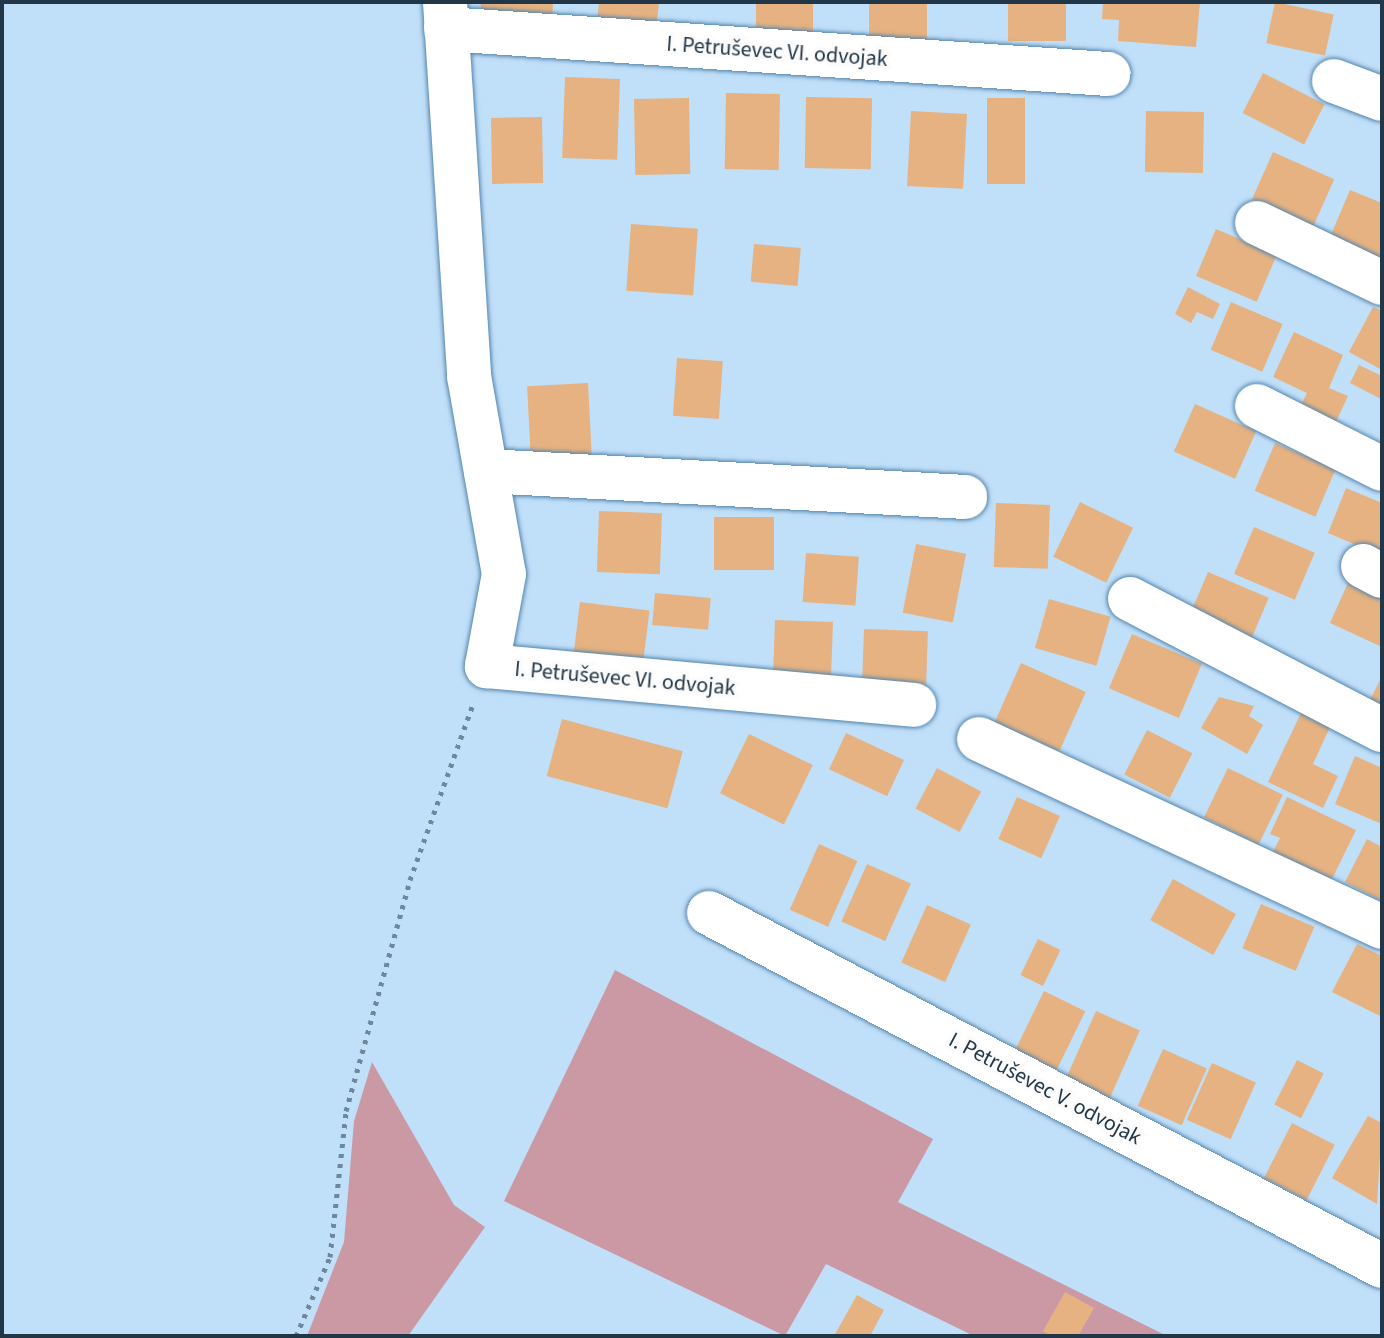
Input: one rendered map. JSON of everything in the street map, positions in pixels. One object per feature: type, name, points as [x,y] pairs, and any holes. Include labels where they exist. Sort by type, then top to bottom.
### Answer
[{"type":"street","name":"I. Petruševec VI. odvojak","points":[[914,705],[487,666],[504,574],[469,376],[445,16],[1108,74]]},
{"type":"street","points":[[1334,81],[1382,99]]},
{"type":"street","points":[[1257,223],[1382,283]]},
{"type":"street","points":[[1257,406],[1382,469]]},
{"type":"street","points":[[486,471],[965,497]]},
{"type":"street","points":[[1130,599],[1382,730]]},
{"type":"street","points":[[979,739],[1382,927]]},
{"type":"street","name":"I. Petruševec V. odvojak","points":[[709,913],[1382,1266]]},
{"type":"path","points":[[296,1336],[330,1257],[346,1111],[410,880],[487,666]]},
{"type":"shaded area","points":[[615,970],[933,1139],[898,1202],[1167,1336],[974,1336],[826,1264],[785,1336],[504,1201]]},
{"type":"shaded area","points":[[372,1062],[454,1205],[485,1227],[408,1336],[307,1336],[344,1242],[354,1121]]},
{"type":"building","points":[[481,2],[553,2],[552,24],[480,21]]},
{"type":"building","points":[[599,2],[659,2],[656,30],[597,25]]},
{"type":"building","points":[[756,2],[813,2],[813,41],[756,41]]},
{"type":"building","points":[[869,2],[927,2],[927,51],[869,51]]},
{"type":"building","points":[[1008,2],[1066,2],[1066,41],[1008,41]]},
{"type":"building","points":[[1103,2],[1200,2],[1196,47],[1118,41],[1119,20],[1102,19]]},
{"type":"building","points":[[1275,2],[1334,14],[1325,56],[1266,43]]},
{"type":"building","points":[[1263,73],[1324,104],[1304,144],[1243,113]]},
{"type":"building","points":[[565,77],[620,79],[617,160],[562,158]]},
{"type":"building","points":[[726,93],[780,94],[779,170],[725,169]]},
{"type":"building","points":[[806,97],[872,98],[871,169],[805,168]]},
{"type":"building","points":[[689,98],[690,174],[635,175],[634,99]]},
{"type":"building","points":[[987,98],[1025,98],[1025,184],[987,184]]},
{"type":"building","points":[[911,111],[967,114],[963,189],[907,186]]},
{"type":"building","points":[[1146,111],[1204,112],[1203,173],[1145,172]]},
{"type":"building","points":[[542,117],[543,183],[492,184],[491,118]]},
{"type":"building","points":[[1273,152],[1334,179],[1313,227],[1252,200]]},
{"type":"building","points":[[1350,190],[1382,203],[1382,260],[1330,237]]},
{"type":"building","points":[[631,224],[698,229],[693,296],[626,291]]},
{"type":"building","points":[[1216,229],[1277,255],[1257,302],[1196,276]]},
{"type":"building","points":[[754,244],[801,248],[798,286],[751,282]]},
{"type":"building","points":[[1188,287],[1220,304],[1213,319],[1197,312],[1191,323],[1175,314]]},
{"type":"building","points":[[1231,302],[1283,324],[1262,372],[1211,350]]},
{"type":"building","points":[[1373,307],[1382,311],[1382,370],[1349,352]]},
{"type":"building","points":[[1294,332],[1343,355],[1329,388],[1348,396],[1334,426],[1299,409],[1307,393],[1273,377]]},
{"type":"building","points":[[677,358],[723,361],[719,419],[673,416]]},
{"type":"building","points":[[1359,365],[1382,376],[1381,399],[1350,383]]},
{"type":"building","points":[[588,383],[592,456],[531,459],[527,386]]},
{"type":"building","points":[[1195,404],[1256,431],[1235,479],[1174,452]]},
{"type":"building","points":[[1275,443],[1336,469],[1315,517],[1255,491]]},
{"type":"building","points":[[1346,488],[1382,503],[1382,556],[1328,533]]},
{"type":"building","points":[[1080,502],[1133,528],[1106,583],[1053,557]]},
{"type":"building","points":[[996,503],[1050,505],[1048,569],[994,567]]},
{"type":"building","points":[[599,511],[662,513],[660,574],[597,572]]},
{"type":"building","points":[[714,517],[774,517],[774,570],[714,570]]},
{"type":"building","points":[[1254,527],[1315,553],[1295,600],[1234,574]]},
{"type":"building","points":[[916,544],[966,554],[953,622],[903,613]]},
{"type":"building","points":[[806,553],[859,557],[855,606],[803,602]]},
{"type":"building","points":[[1208,572],[1269,598],[1249,645],[1188,619]]},
{"type":"building","points":[[1351,576],[1382,590],[1382,647],[1330,623]]},
{"type":"building","points":[[655,593],[711,598],[708,630],[652,625]]},
{"type":"building","points":[[1049,599],[1111,617],[1096,666],[1035,648]]},
{"type":"building","points":[[580,602],[649,611],[643,661],[574,653]]},
{"type":"building","points":[[775,620],[833,622],[831,676],[773,674]]},
{"type":"building","points":[[864,629],[928,631],[926,691],[862,689]]},
{"type":"building","points":[[1132,634],[1202,664],[1179,718],[1109,688]]},
{"type":"building","points":[[1021,663],[1086,692],[1059,751],[995,722]]},
{"type":"building","points":[[1382,676],[1382,709],[1369,702]]},
{"type":"building","points":[[1219,697],[1254,706],[1249,716],[1263,725],[1247,754],[1201,728]]},
{"type":"building","points":[[1302,711],[1331,725],[1313,764],[1338,776],[1323,808],[1268,782]]},
{"type":"building","points":[[562,719],[683,751],[667,808],[547,776]]},
{"type":"building","points":[[1147,730],[1192,753],[1170,798],[1124,775]]},
{"type":"building","points":[[846,733],[904,760],[887,796],[829,769]]},
{"type":"building","points":[[749,734],[813,765],[784,824],[720,793]]},
{"type":"building","points":[[1355,756],[1382,768],[1382,824],[1335,804]]},
{"type":"building","points":[[937,768],[981,791],[960,832],[915,809]]},
{"type":"building","points":[[1228,768],[1283,795],[1259,844],[1204,817]]},
{"type":"building","points":[[1017,797],[1060,816],[1041,858],[998,839]]},
{"type":"building","points":[[1287,797],[1356,830],[1332,879],[1273,852],[1280,838],[1270,834]]},
{"type":"building","points":[[1367,839],[1382,847],[1382,901],[1345,882]]},
{"type":"building","points":[[819,844],[857,861],[828,927],[790,910]]},
{"type":"building","points":[[867,864],[911,884],[885,941],[841,922]]},
{"type":"building","points":[[1173,879],[1236,914],[1213,955],[1150,920]]},
{"type":"building","points":[[1261,904],[1314,927],[1296,971],[1242,948]]},
{"type":"building","points":[[927,905],[971,925],[945,982],[901,963]]},
{"type":"building","points":[[1038,939],[1060,950],[1043,986],[1020,975]]},
{"type":"building","points":[[1357,944],[1382,956],[1382,1017],[1332,992]]},
{"type":"building","points":[[1044,991],[1085,1011],[1053,1078],[1012,1058]]},
{"type":"building","points":[[1096,1011],[1140,1031],[1104,1110],[1061,1090]]},
{"type":"building","points":[[1163,1049],[1207,1069],[1182,1125],[1138,1106]]},
{"type":"building","points":[[1297,1060],[1324,1074],[1301,1118],[1274,1105]]},
{"type":"building","points":[[1212,1063],[1256,1083],[1231,1139],[1187,1120]]},
{"type":"building","points":[[1368,1116],[1382,1123],[1377,1204],[1332,1178]]},
{"type":"building","points":[[1292,1123],[1335,1145],[1307,1200],[1264,1178]]},
{"type":"building","points":[[1065,1292],[1094,1308],[1078,1336],[1051,1336],[1043,1331]]},
{"type":"building","points":[[857,1295],[884,1310],[870,1336],[834,1336]]}]
